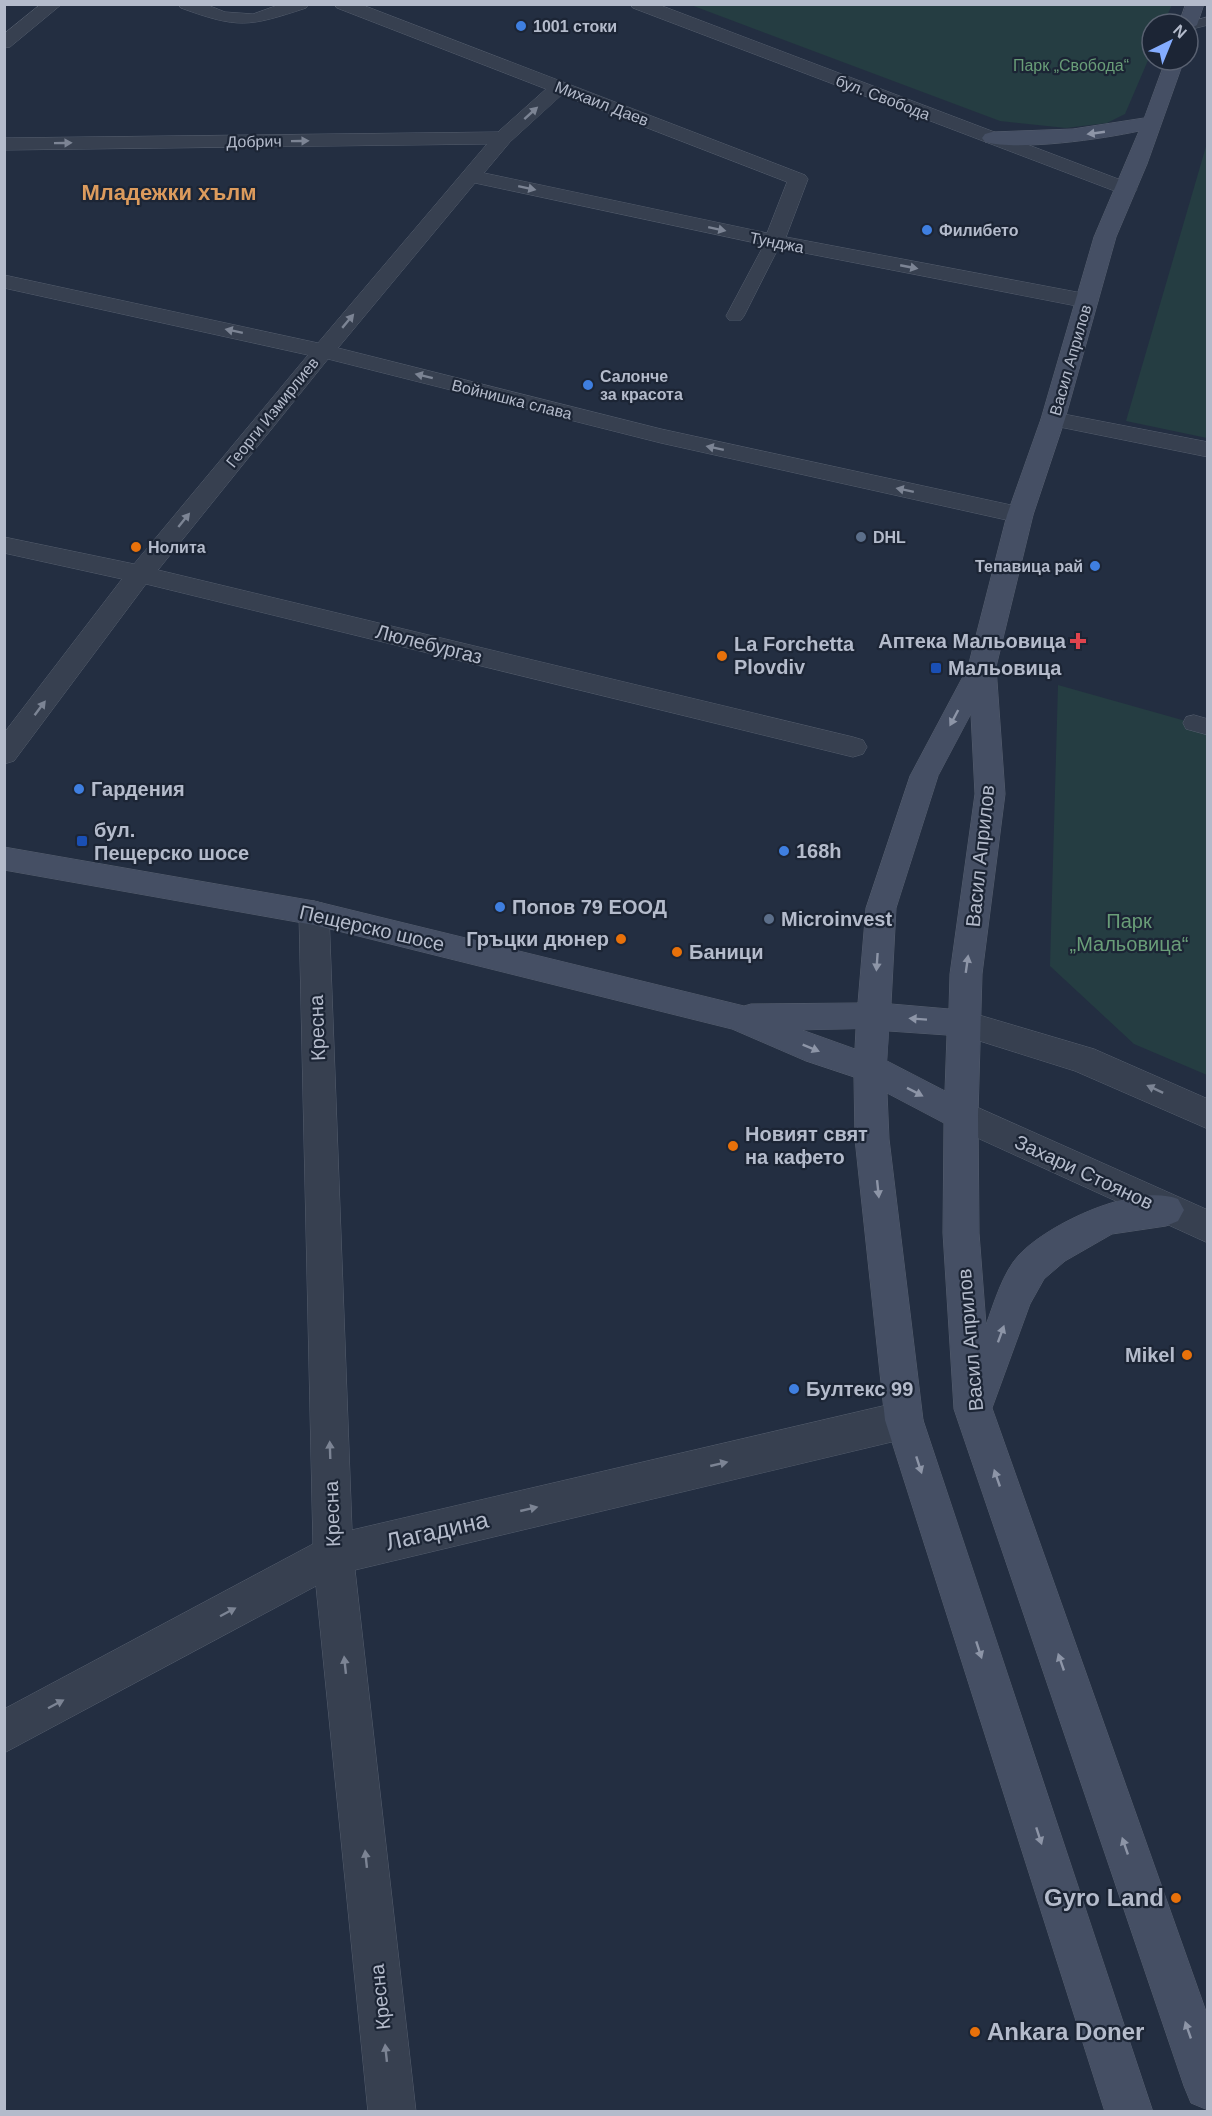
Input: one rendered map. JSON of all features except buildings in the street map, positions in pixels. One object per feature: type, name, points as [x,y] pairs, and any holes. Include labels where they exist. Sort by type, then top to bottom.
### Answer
[{"type":"main road","name":"Васил Априлов","points":[[870,1068],[881,908],[924,776],[982,667],[1020,515],[1053,419],[1105,237],[1127,189],[1171,72]]},
{"type":"main road","points":[[992,138],[1062,137],[1153,122]]},
{"type":"main road","name":"Васил Априлов","points":[[982,667],[990,794],[966,974],[961,1115],[961,1233],[973,1409],[1208,2086]]},
{"type":"main road","name":"Пещерско шосе","points":[[4,858],[314,913],[737,1017],[818,1051],[870,1068],[961,1115]]},
{"type":"main road","points":[[737,1017],[874,1016],[963,1023]]},
{"type":"main road","points":[[870,1068],[873,1139],[904,1420],[1129,2112]]},
{"type":"main road","points":[[973,1409],[1014,1298],[1031,1267],[1052,1250],[1106,1220],[1166,1210]]},
{"type":"street","points":[[4,43],[53,4]]},
{"type":"street","points":[[187,4],[223,16],[254,19],[300,4]]},
{"type":"street","name":"Михаил Даев","points":[[343,4],[798,179],[774,242]]},
{"type":"street","name":"бул. Свобода","points":[[639,4],[1127,189]]},
{"type":"street","name":"Георги Измирлиев","points":[[4,754],[140,574],[323,351],[502,138],[559,87]]},
{"type":"street","name":"Добрич","points":[[4,144],[502,138]]},
{"type":"street","name":"Тунджа","points":[[470,176],[774,242],[1087,301]]},
{"type":"street","name":"Войнишка слава","points":[[4,281],[323,351],[661,436],[1020,515]]},
{"type":"street","points":[[1053,419],[1208,450]]},
{"type":"street","name":"Люлебургаз","points":[[4,544],[140,574],[853,747]]},
{"type":"street","name":"Кресна","points":[[314,913],[333,1555],[392,2112]]},
{"type":"street","points":[[963,1023],[1082,1059],[1208,1114]]},
{"type":"street","name":"Захари Стоянов","points":[[961,1115],[1166,1210],[1208,1227]]},
{"type":"street","name":"Лагадина","points":[[4,1732],[333,1555],[904,1420]]},
{"type":"lane","points":[[735,316],[774,242]]},
{"type":"green space","name":"Парк „Свобода“","points":[[1172,4],[1168,12],[1140,12],[1140,72],[1143,72],[1125,114],[1107,123],[1066,128],[1000,121],[691,5]]},
{"type":"green space","points":[[1207,143],[1207,438],[1126,421]]},
{"type":"green space","name":"Парк „Мальовица“","points":[[1058,685],[1207,727],[1207,1075],[1134,1044],[1050,966]]},
{"type":"place","name":"1001 стоки","points":[[521,26]]},
{"type":"place","name":"Филибето","points":[[927,230]]},
{"type":"place","name":"Салонче за красота","points":[[588,385]]},
{"type":"place","name":"DHL","points":[[861,537]]},
{"type":"place","name":"Нолита","points":[[136,547]]},
{"type":"place","name":"Тепавица рай","points":[[1095,566]]},
{"type":"place","name":"Аптека Мальовица","points":[[1078,641]]},
{"type":"place","name":"La Forchetta Plovdiv","points":[[722,656]]},
{"type":"place","name":"Мальовица","points":[[936,668]]},
{"type":"place","name":"Гардения","points":[[79,789]]},
{"type":"place","name":"бул. Пещерско шосе","points":[[82,841]]},
{"type":"place","name":"168h","points":[[784,851]]},
{"type":"place","name":"Попов 79 ЕООД","points":[[500,907]]},
{"type":"place","name":"Microinvest","points":[[769,919]]},
{"type":"place","name":"Гръцки дюнер","points":[[621,939]]},
{"type":"place","name":"Баници","points":[[677,952]]},
{"type":"place","name":"Новият свят на кафето","points":[[733,1146]]},
{"type":"place","name":"Mikel","points":[[1187,1355]]},
{"type":"place","name":"Бултекс 99","points":[[794,1389]]},
{"type":"place","name":"Gyro Land","points":[[1176,1898]]},
{"type":"place","name":"Ankara Doner","points":[[975,2032]]},
{"type":"district","name":"Младежки хълм","points":[[169,192]]}]
